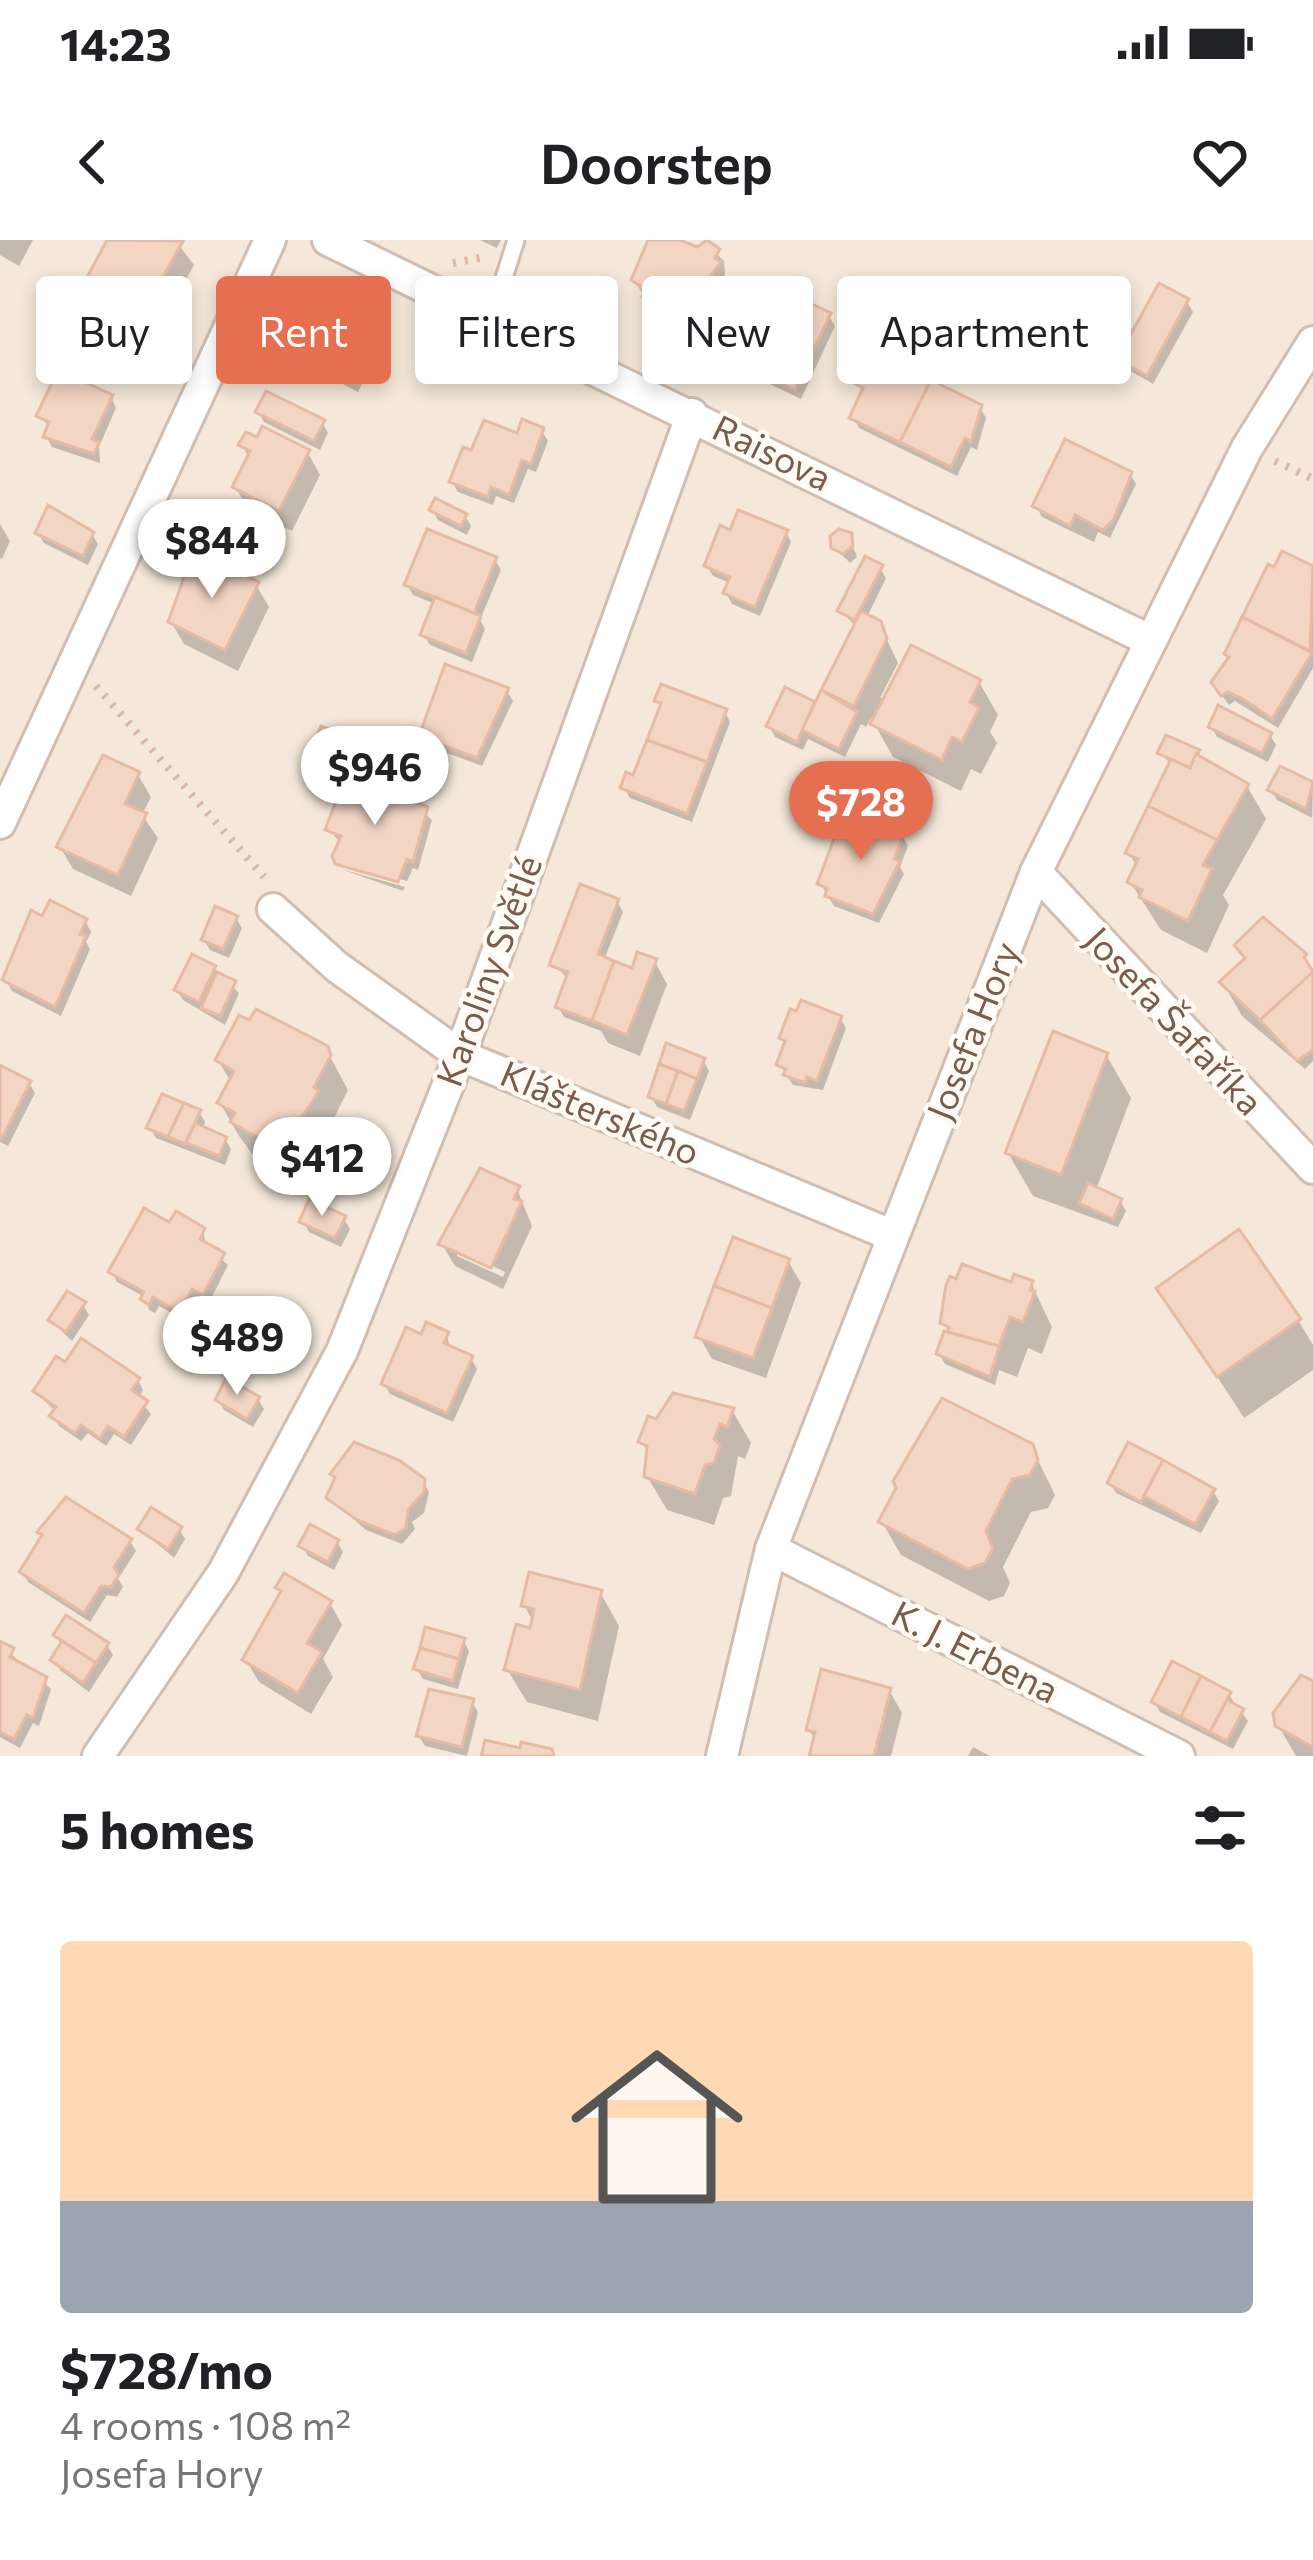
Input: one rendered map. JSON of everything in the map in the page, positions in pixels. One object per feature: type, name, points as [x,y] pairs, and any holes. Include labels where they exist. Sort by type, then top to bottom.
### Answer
[{"type":"street","points":[[0,823],[270,240]]},
{"type":"street","name":"Raisova","points":[[328,240],[415,280]]},
{"type":"street","name":"Josefa Hory","points":[[722,1756],[771,1550],[1036,872],[1246,448],[1313,342]]},
{"type":"street","name":"Raisova","points":[[618,378],[1149,640]]},
{"type":"street","name":"Karoliny Světlé","points":[[98,1756],[223,1573],[342,1351],[460,1055],[692,414]]},
{"type":"street","name":"Josefa Šafaříka","points":[[1036,872],[1313,1168]]},
{"type":"street","name":"Klášterského","points":[[274,909],[337,967],[460,1055],[891,1235]]},
{"type":"street","name":"K. J. Erbena","points":[[771,1550],[1179,1756]]},
{"type":"lane","points":[[504,276],[516,240]]},
{"type":"path","points":[[442,263],[477,256],[508,264]]},
{"type":"path","points":[[74,664],[128,715],[262,870],[274,909]]},
{"type":"shaded area","points":[[0,240],[1313,240],[1313,1756],[0,1756]]},
{"type":"building","points":[[107,240],[183,241],[163,276],[88,276]]},
{"type":"building","points":[[648,240],[680,240],[697,247],[707,240],[720,249],[715,258],[721,262],[711,276],[642,276],[642,287],[631,280]]},
{"type":"building","points":[[1159,283],[1189,299],[1147,376],[1131,367],[1131,334]]},
{"type":"building","points":[[813,305],[831,313],[813,352]]},
{"type":"building","points":[[51,384],[89,384],[113,395],[92,439],[99,442],[94,454],[43,437],[49,422],[36,416]]},
{"type":"building","points":[[856,384],[929,384],[900,442],[849,418],[863,388]]},
{"type":"building","points":[[929,384],[939,384],[982,405],[971,442],[965,438],[951,467],[900,442]]},
{"type":"building","points":[[266,391],[325,420],[314,441],[255,412]]},
{"type":"building","points":[[522,419],[544,428],[531,464],[522,460],[509,495],[491,487],[488,497],[449,482],[463,447],[471,450],[484,420],[517,433]]},
{"type":"building","points":[[262,426],[310,450],[279,511],[232,487],[250,451],[238,445],[246,432],[257,437]]},
{"type":"building","points":[[1065,439],[1132,472],[1114,519],[1103,530],[1075,515],[1070,526],[1032,506]]},
{"type":"building","points":[[435,498],[467,514],[461,526],[429,510]]},
{"type":"building","points":[[48,505],[94,532],[83,556],[35,533]]},
{"type":"building","points":[[738,510],[788,530],[755,607],[723,593],[730,577],[704,566],[720,525],[730,530]]},
{"type":"building","points":[[427,529],[497,557],[474,613],[404,585]]},
{"type":"building","points":[[839,529],[852,533],[853,546],[843,554],[831,548],[830,536]]},
{"type":"building","points":[[1282,551],[1313,566],[1310,651],[1242,617],[1268,564],[1274,567]]},
{"type":"building","points":[[193,552],[259,582],[225,650],[168,622]]},
{"type":"building","points":[[865,556],[883,565],[855,620],[837,611]]},
{"type":"building","points":[[435,597],[481,616],[466,653],[420,635]]},
{"type":"building","points":[[861,611],[881,621],[887,639],[854,706],[821,690]]},
{"type":"building","points":[[1242,617],[1312,653],[1272,719],[1228,692],[1221,696],[1211,682],[1229,657],[1224,654]]},
{"type":"building","points":[[911,645],[981,680],[970,702],[979,708],[962,742],[952,737],[942,760],[870,724]]},
{"type":"building","points":[[445,664],[509,688],[477,758],[419,736]]},
{"type":"building","points":[[661,684],[727,709],[707,762],[647,740],[661,703],[654,701]]},
{"type":"building","points":[[785,687],[815,702],[797,742],[766,726]]},
{"type":"building","points":[[821,690],[857,712],[839,749],[802,730]]},
{"type":"building","points":[[1218,705],[1272,733],[1262,753],[1208,727]]},
{"type":"building","points":[[321,726],[341,734],[327,770],[306,761]]},
{"type":"building","points":[[341,734],[361,742],[345,778],[327,770]]},
{"type":"building","points":[[1166,735],[1200,750],[1190,768],[1157,753]]},
{"type":"building","points":[[647,740],[707,762],[687,814],[620,788],[626,772],[633,775]]},
{"type":"building","points":[[1196,754],[1249,784],[1217,840],[1148,806],[1171,759],[1190,768]]},
{"type":"building","points":[[103,755],[140,772],[125,804],[147,813],[118,875],[56,847]]},
{"type":"building","points":[[1280,766],[1313,782],[1306,809],[1267,790]]},
{"type":"building","points":[[346,775],[376,787],[379,779],[402,787],[398,796],[428,807],[413,862],[407,859],[398,882],[335,864],[332,856],[341,836],[325,830]]},
{"type":"building","points":[[1148,806],[1217,840],[1203,865],[1212,869],[1188,921],[1139,897],[1142,890],[1127,882],[1138,859],[1125,853]]},
{"type":"building","points":[[856,814],[904,833],[894,859],[900,861],[873,914],[825,896],[827,888],[817,884],[842,818],[853,823]]},
{"type":"building","points":[[580,884],[619,899],[598,954],[614,961],[592,1021],[555,1007],[568,972],[549,965]]},
{"type":"building","points":[[50,900],[87,919],[80,934],[86,936],[55,1007],[2,980],[31,910],[42,916]]},
{"type":"building","points":[[215,906],[238,916],[223,949],[201,940]]},
{"type":"building","points":[[1263,917],[1307,954],[1304,957],[1313,972],[1260,1020],[1219,982],[1245,958],[1234,945]]},
{"type":"building","points":[[637,952],[657,959],[627,1035],[592,1021],[614,961],[632,968]]},
{"type":"building","points":[[192,954],[216,966],[199,1002],[174,990]]},
{"type":"building","points":[[217,972],[236,981],[220,1016],[201,1008]]},
{"type":"building","points":[[1313,972],[1313,1050],[1297,1061],[1260,1020]]},
{"type":"building","points":[[801,1000],[842,1016],[817,1081],[807,1077],[805,1083],[783,1075],[786,1069],[776,1065],[785,1041],[779,1038],[790,1009],[796,1011]]},
{"type":"building","points":[[256,1009],[328,1046],[331,1055],[314,1087],[319,1091],[286,1141],[273,1133],[268,1143],[230,1122],[235,1113],[217,1103],[234,1071],[215,1060],[239,1015],[249,1020]]},
{"type":"building","points":[[1053,1031],[1108,1053],[1061,1175],[1005,1153]]},
{"type":"building","points":[[666,1043],[705,1058],[697,1079],[659,1064]]},
{"type":"building","points":[[659,1064],[678,1071],[666,1104],[648,1097]]},
{"type":"building","points":[[0,1065],[31,1081],[2,1138],[0,1137]]},
{"type":"building","points":[[678,1071],[697,1079],[684,1111],[666,1104]]},
{"type":"building","points":[[162,1094],[184,1103],[168,1137],[146,1128]]},
{"type":"building","points":[[184,1103],[201,1110],[185,1144],[168,1137]]},
{"type":"building","points":[[195,1123],[227,1137],[219,1156],[186,1143]]},
{"type":"building","points":[[480,1168],[520,1186],[514,1199],[522,1201],[491,1268],[438,1244]]},
{"type":"building","points":[[1088,1183],[1122,1199],[1113,1219],[1079,1203]]},
{"type":"building","points":[[309,1199],[346,1216],[335,1238],[299,1222]]},
{"type":"building","points":[[144,1208],[169,1222],[176,1211],[205,1228],[200,1239],[225,1253],[203,1295],[192,1289],[180,1313],[153,1297],[149,1305],[140,1299],[144,1292],[108,1272]]},
{"type":"building","points":[[1239,1229],[1301,1319],[1217,1377],[1156,1288]]},
{"type":"building","points":[[733,1237],[790,1259],[772,1308],[714,1286]]},
{"type":"building","points":[[962,1264],[1011,1282],[1014,1274],[1033,1281],[1030,1290],[1035,1291],[1023,1322],[1010,1317],[999,1346],[947,1332],[949,1327],[940,1323],[946,1285],[950,1276],[956,1279]]},
{"type":"building","points":[[714,1286],[772,1308],[753,1358],[695,1337]]},
{"type":"building","points":[[67,1291],[86,1302],[66,1332],[48,1320]]},
{"type":"building","points":[[426,1322],[449,1332],[444,1343],[473,1356],[447,1413],[381,1384],[406,1327],[421,1334]]},
{"type":"building","points":[[944,1331],[999,1346],[990,1377],[936,1354]]},
{"type":"building","points":[[81,1338],[140,1378],[132,1390],[148,1401],[124,1437],[108,1426],[100,1438],[81,1425],[75,1433],[49,1416],[56,1407],[33,1391],[56,1356],[65,1362]]},
{"type":"building","points":[[226,1378],[260,1397],[247,1419],[215,1400]]},
{"type":"building","points":[[673,1393],[734,1408],[727,1427],[720,1424],[714,1439],[720,1445],[714,1463],[705,1465],[695,1494],[644,1477],[647,1446],[638,1442],[648,1416],[656,1419]]},
{"type":"building","points":[[942,1398],[1033,1444],[1038,1460],[1030,1475],[1012,1479],[986,1531],[993,1548],[985,1563],[968,1569],[878,1522],[896,1488],[893,1481]]},
{"type":"building","points":[[354,1442],[399,1460],[425,1479],[424,1492],[408,1510],[406,1528],[395,1535],[357,1520],[326,1498],[335,1477],[330,1474]]},
{"type":"building","points":[[1128,1442],[1163,1460],[1141,1502],[1107,1483]]},
{"type":"building","points":[[1163,1460],[1215,1489],[1195,1524],[1144,1496]]},
{"type":"building","points":[[66,1497],[132,1539],[114,1567],[119,1575],[111,1587],[101,1586],[84,1613],[19,1572],[42,1535],[37,1532]]},
{"type":"building","points":[[151,1507],[182,1527],[168,1549],[137,1529]]},
{"type":"building","points":[[310,1524],[339,1540],[328,1562],[298,1546]]},
{"type":"building","points":[[529,1572],[602,1590],[580,1690],[504,1670],[516,1624],[530,1628],[534,1609],[521,1606]]},
{"type":"building","points":[[284,1573],[332,1601],[307,1643],[322,1652],[298,1693],[242,1660],[281,1591],[275,1588]]},
{"type":"building","points":[[66,1615],[109,1643],[96,1663],[53,1635]]},
{"type":"building","points":[[425,1627],[465,1638],[459,1659],[420,1648]]},
{"type":"building","points":[[0,1641],[14,1648],[10,1657],[47,1677],[33,1718],[27,1715],[14,1739],[0,1732]]},
{"type":"building","points":[[62,1641],[96,1663],[83,1683],[50,1660]]},
{"type":"building","points":[[420,1648],[459,1659],[453,1681],[413,1669]]},
{"type":"building","points":[[1172,1661],[1201,1676],[1181,1717],[1151,1702]]},
{"type":"building","points":[[821,1669],[891,1688],[874,1756],[809,1756],[815,1732],[806,1730]]},
{"type":"building","points":[[1301,1675],[1313,1681],[1313,1747],[1275,1726],[1273,1713]]},
{"type":"building","points":[[1201,1676],[1231,1692],[1210,1732],[1181,1717]]},
{"type":"building","points":[[429,1689],[474,1699],[462,1747],[416,1736]]},
{"type":"building","points":[[1227,1700],[1244,1709],[1227,1741],[1210,1732]]},
{"type":"building","points":[[485,1740],[552,1749],[554,1756],[481,1756]]}]
